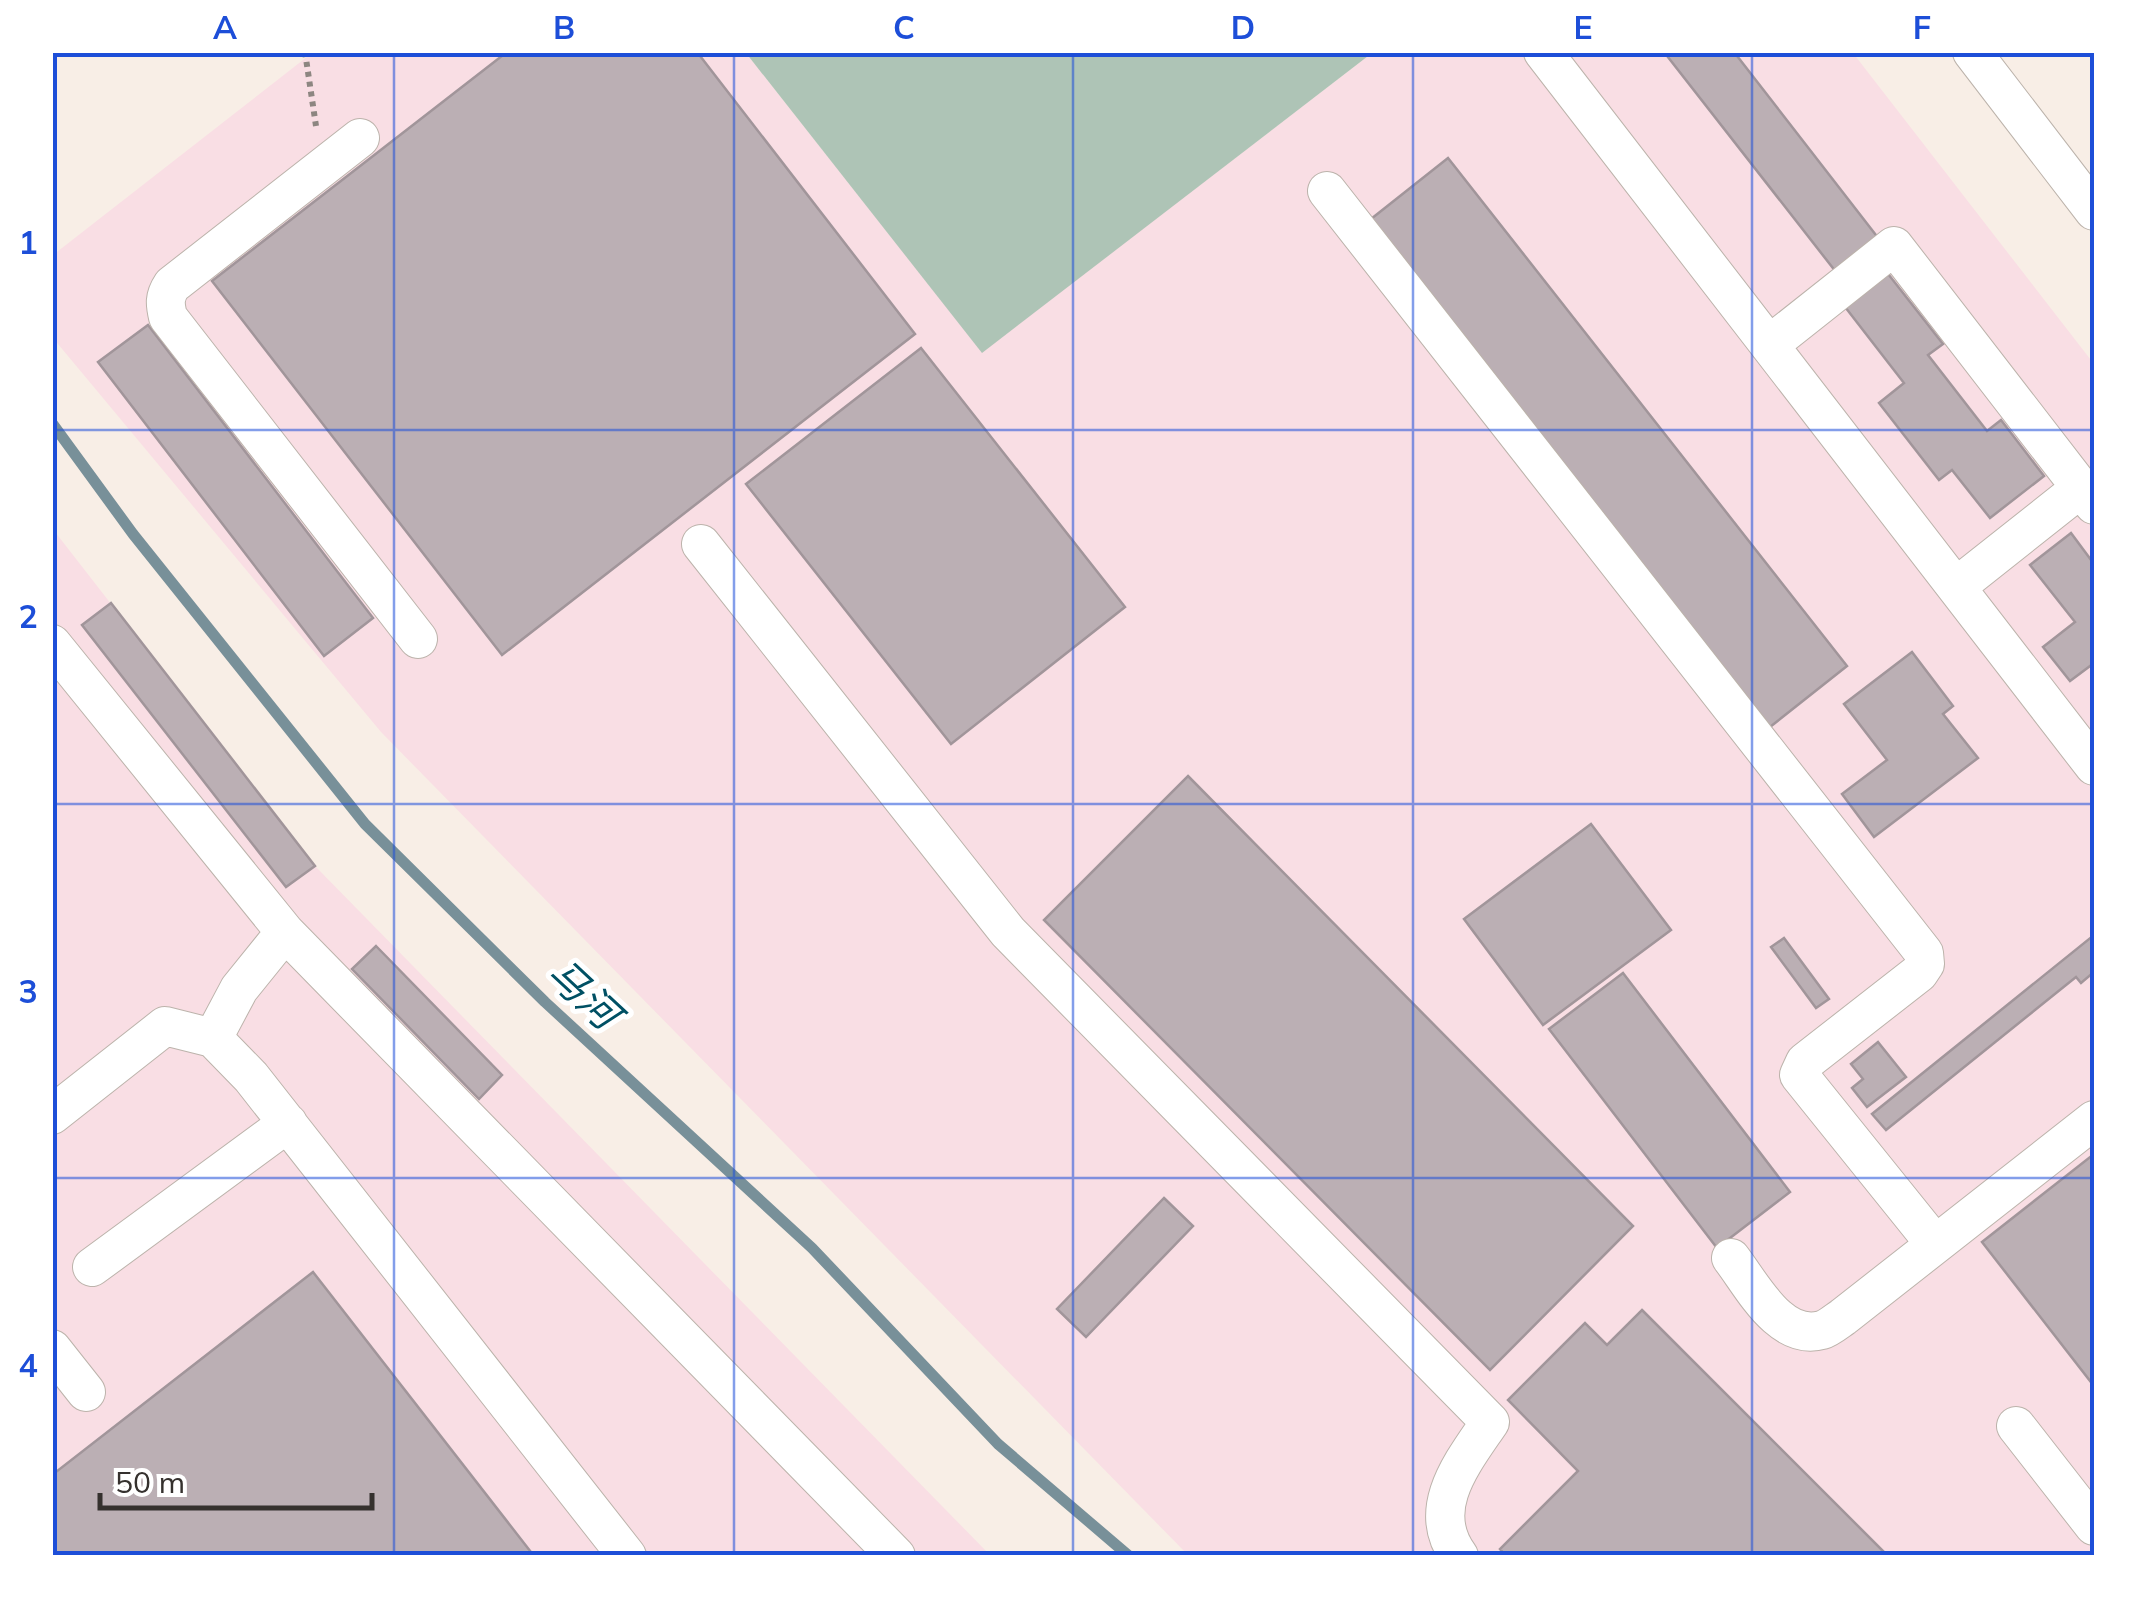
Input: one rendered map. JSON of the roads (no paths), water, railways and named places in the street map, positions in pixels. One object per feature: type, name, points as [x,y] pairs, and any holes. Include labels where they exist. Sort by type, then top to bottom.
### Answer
[{"type":"street","points":[[1544,52],[2094,766]]},
{"type":"street","points":[[1972,52],[2094,210]]},
{"type":"street","points":[[360,138],[172,285],[165,296],[166,307],[168,318],[418,639]]},
{"type":"street","points":[[1328,190],[1924,953],[1925,964],[1919,974],[1805,1062],[1800,1075],[1935,1244]]},
{"type":"street","points":[[1769,345],[1894,246],[2088,496],[1956,587]]},
{"type":"street","points":[[701,544],[1008,932],[1490,1422],[1455,1474],[1444,1508],[1448,1542],[1459,1556]]},
{"type":"street","points":[[52,644],[285,932],[896,1556]]},
{"type":"street","points":[[212,1038],[239,988],[285,932]]},
{"type":"street","points":[[52,1115],[165,1026],[212,1038],[252,1077],[627,1556]]},
{"type":"street","points":[[1731,1258],[1783,1324],[1800,1330],[1821,1330],[1843,1317],[2094,1120]]},
{"type":"street","points":[[92,1267],[288,1123]]},
{"type":"street","points":[[52,1349],[86,1392]]},
{"type":"street","points":[[2016,1426],[2094,1526]]},
{"type":"waterway","name":"马河","points":[[52,423],[133,534],[365,824],[545,1002],[812,1248],[998,1444],[1129,1556]]}]
